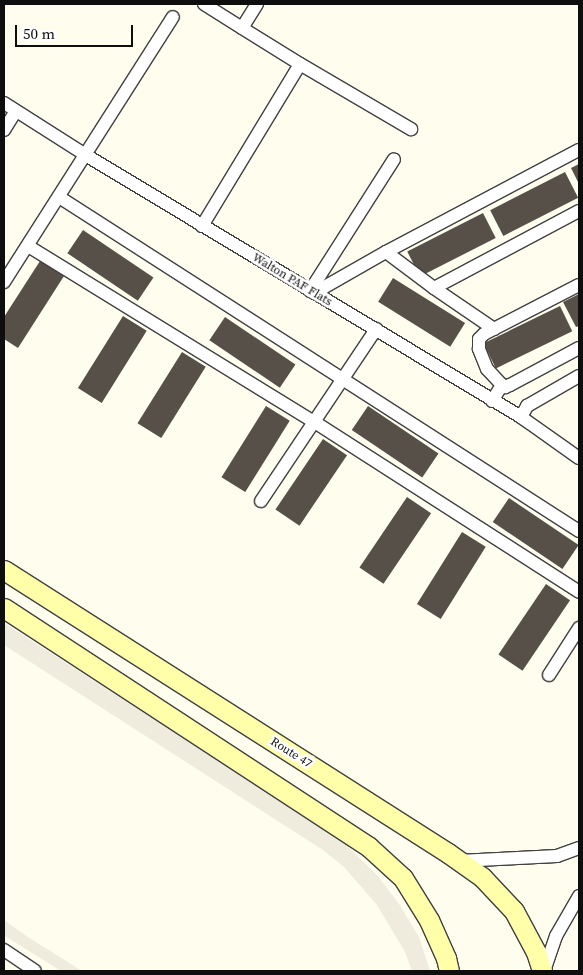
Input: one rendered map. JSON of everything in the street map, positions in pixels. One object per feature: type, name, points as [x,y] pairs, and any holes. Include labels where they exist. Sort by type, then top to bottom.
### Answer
[{"type":"street","points":[[204,4],[242,28],[297,69],[411,129]]},
{"type":"street","points":[[242,28],[257,4]]},
{"type":"street","points":[[4,282],[173,17]]},
{"type":"street","points":[[202,226],[297,69]]},
{"type":"street","name":"Walton PAF Flats","points":[[4,103],[202,226],[521,417],[579,458]]},
{"type":"street","points":[[4,130],[16,111]]},
{"type":"street","points":[[312,292],[579,150]]},
{"type":"street","points":[[312,292],[394,159]]},
{"type":"street","points":[[59,197],[343,377],[579,530]]},
{"type":"street","points":[[434,288],[579,211]]},
{"type":"street","points":[[28,246],[313,421],[579,592]]},
{"type":"street","points":[[386,252],[494,329]]},
{"type":"street","points":[[579,285],[494,329],[479,339],[479,349],[487,369],[505,387],[579,348]]},
{"type":"street","points":[[261,501],[376,329]]},
{"type":"street","points":[[521,417],[527,406],[579,376]]},
{"type":"street","points":[[492,401],[502,384]]},
{"type":"street","name":"Route 47","points":[[4,570],[482,877],[514,911],[536,952],[543,971]]},
{"type":"street","points":[[4,608],[369,847],[403,878],[429,920],[446,958],[449,971]]},
{"type":"street","points":[[549,675],[579,628]]},
{"type":"street","points":[[459,861],[558,856],[579,848]]},
{"type":"street","points":[[543,971],[556,936],[579,896]]},
{"type":"street","points":[[4,950],[36,971]]},
{"type":"street","points":[[524,971],[536,952]]},
{"type":"shaded area","points":[[4,623],[339,838],[377,875],[399,904],[419,937],[430,971],[412,971],[405,952],[377,905],[344,867],[323,850],[4,645]]},
{"type":"shaded area","points":[[4,920],[82,971],[61,971],[5,936]]},
{"type":"building","points":[[579,164],[579,184],[571,168]]},
{"type":"building","points":[[565,172],[578,198],[503,236],[490,210]]},
{"type":"building","points":[[483,213],[496,238],[420,277],[407,252]]},
{"type":"building","points":[[83,230],[153,278],[138,301],[67,253]]},
{"type":"building","points":[[40,261],[64,276],[18,348],[4,339],[4,317]]},
{"type":"building","points":[[393,278],[465,323],[450,347],[378,302]]},
{"type":"building","points":[[579,294],[579,326],[576,327],[563,302]]},
{"type":"building","points":[[560,306],[572,331],[496,368],[484,343]]},
{"type":"building","points":[[123,316],[147,331],[102,403],[78,388]]},
{"type":"building","points":[[225,317],[295,365],[280,388],[209,340]]},
{"type":"building","points":[[182,352],[206,367],[161,438],[137,423]]},
{"type":"building","points":[[266,406],[290,421],[245,492],[221,477]]},
{"type":"building","points":[[368,406],[438,454],[422,478],[352,430]]},
{"type":"building","points":[[323,439],[347,455],[300,526],[275,509]]},
{"type":"building","points":[[407,497],[431,513],[384,584],[359,567]]},
{"type":"building","points":[[509,498],[579,545],[562,569],[493,522]]},
{"type":"building","points":[[462,532],[486,547],[441,619],[417,604]]},
{"type":"building","points":[[546,584],[570,600],[523,671],[498,654]]}]
